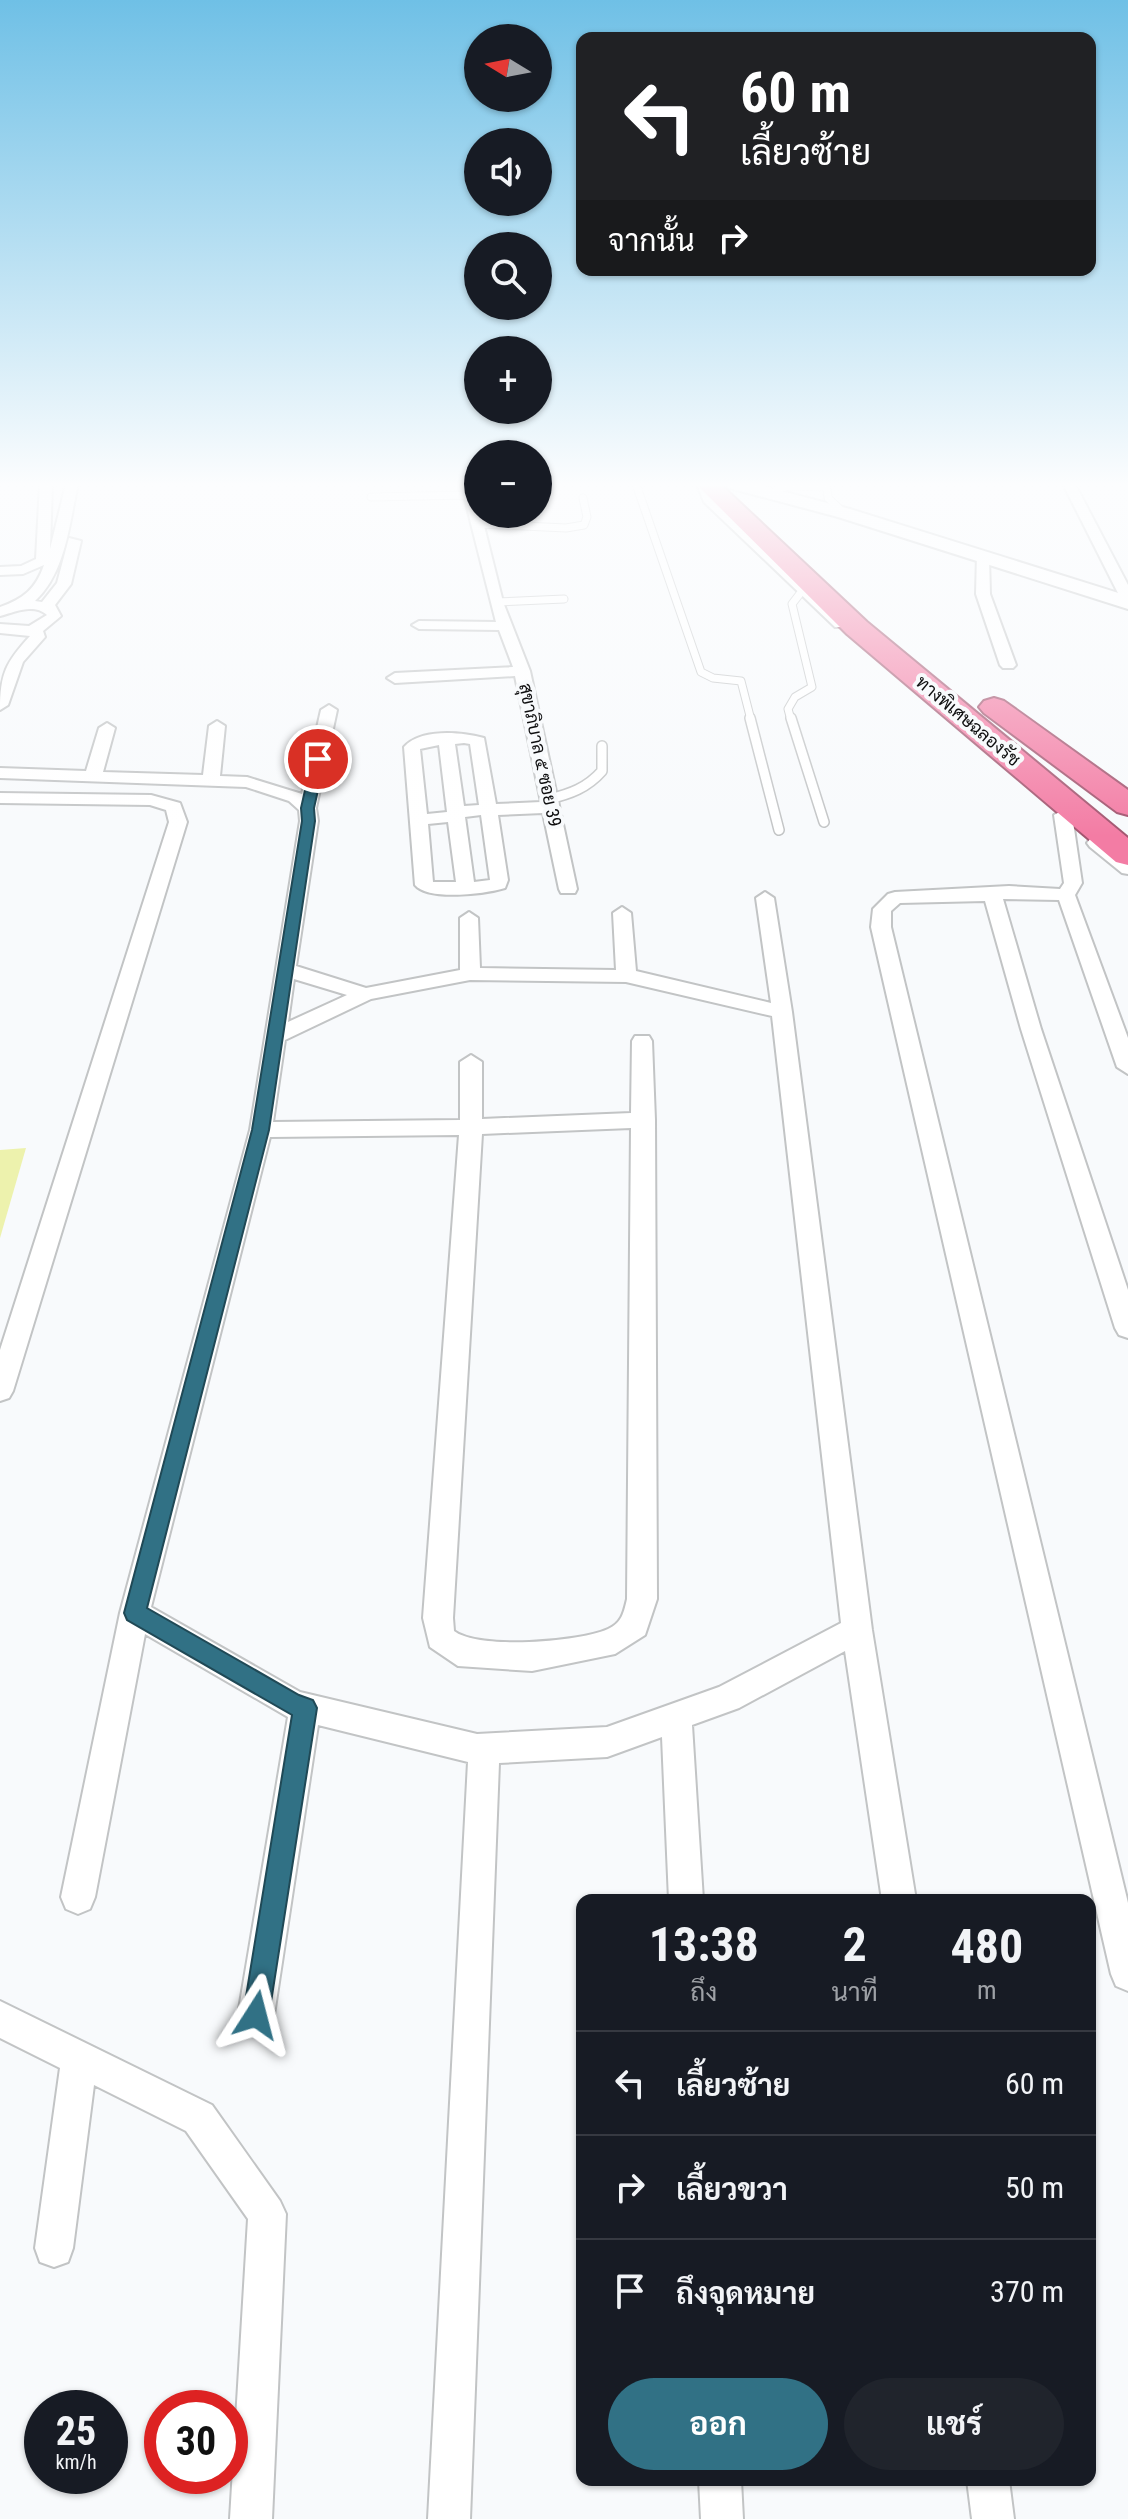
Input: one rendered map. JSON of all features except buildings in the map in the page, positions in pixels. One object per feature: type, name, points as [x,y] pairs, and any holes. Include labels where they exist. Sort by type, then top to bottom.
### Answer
[{"type":"highway","name":"ทางพิเศษฉลองรัช","points":[[829,602],[1128,855]]},
{"type":"highway","name":"ทางพิเศษฉลองรัช","points":[[873,602],[925,655],[1128,831]]},
{"type":"highway","points":[[925,655],[1128,805]]},
{"type":"street","points":[[22,605],[26,602]]},
{"type":"street","points":[[46,607],[50,602]]},
{"type":"street","name":"สุขาภิบาล ๕ ซอย 39","points":[[496,602],[522,671],[568,889]]},
{"type":"street","points":[[814,602],[1128,869]]},
{"type":"street","points":[[986,602],[1008,665]]},
{"type":"street","points":[[0,612],[22,605],[46,607],[54,616],[35,629],[1,633]]},
{"type":"street","points":[[419,625],[505,626]]},
{"type":"street","points":[[1,699],[8,661],[38,637],[35,629]]},
{"type":"street","points":[[463,653],[467,675]]},
{"type":"street","points":[[395,678],[522,671]]},
{"type":"street","points":[[78,1897],[135,1613],[261,1130],[309,821],[307,808],[329,710]]},
{"type":"street","points":[[211,781],[217,726]]},
{"type":"street","points":[[93,776],[107,728]]},
{"type":"street","points":[[446,739],[466,889]]},
{"type":"street","points":[[446,739],[478,741],[499,880],[494,886],[445,890],[424,885],[412,747],[421,741],[446,739]]},
{"type":"street","points":[[0,773],[247,782],[295,797],[307,808]]},
{"type":"street","points":[[0,798],[151,800],[174,807],[178,822],[0,1391]]},
{"type":"street","points":[[419,820],[456,816],[463,811],[549,803]]},
{"type":"street","points":[[1063,815],[1073,883],[1066,895]]},
{"type":"street","points":[[1066,895],[1009,892],[895,898],[882,909],[881,927],[1128,1974]]},
{"type":"street","points":[[993,895],[1031,1029],[1128,1328]]},
{"type":"street","points":[[1066,895],[1128,1067]]},
{"type":"street","points":[[765,898],[782,1012],[857,1630],[898,1894]]},
{"type":"street","points":[[622,913],[626,976]]},
{"type":"street","points":[[469,918],[470,974]]},
{"type":"street","points":[[287,970],[365,994]]},
{"type":"street","points":[[274,1037],[365,994],[470,974],[626,976],[782,1012]]},
{"type":"street","points":[[471,1062],[471,1127],[438,1618],[440,1638],[458,1652],[532,1657],[615,1641],[635,1626],[642,1599],[642,1041]]},
{"type":"street","points":[[261,1130],[471,1127],[644,1120]]},
{"type":"street","points":[[135,1613],[294,1705],[484,1748],[607,1742],[728,1698],[857,1630]]},
{"type":"street","points":[[256,2015],[305,1708]]},
{"type":"street","points":[[676,1717],[686,1894]]},
{"type":"street","points":[[449,2519],[484,1748]]},
{"type":"street","points":[[0,2019],[199,2118],[267,2214],[251,2519]]},
{"type":"street","points":[[54,2248],[79,2059]]},
{"type":"street","points":[[720,2486],[722,2519]]},
{"type":"street","points":[[989,2486],[993,2519]]},
{"type":"lane","points":[[496,602],[506,602]]},
{"type":"lane","points":[[677,602],[701,672],[713,678],[727,677],[741,681],[779,830]]},
{"type":"lane","points":[[794,602],[812,687],[795,697],[788,709],[824,822]]},
{"type":"lane","points":[[549,803],[591,784],[602,771],[602,746]]},
{"type":"green space","points":[[26,1148],[0,1238],[0,1150]]},
{"type":"route","points":[[256,2015],[305,1708],[294,1705],[135,1613],[261,1130],[309,821],[307,808],[318,759]]}]
